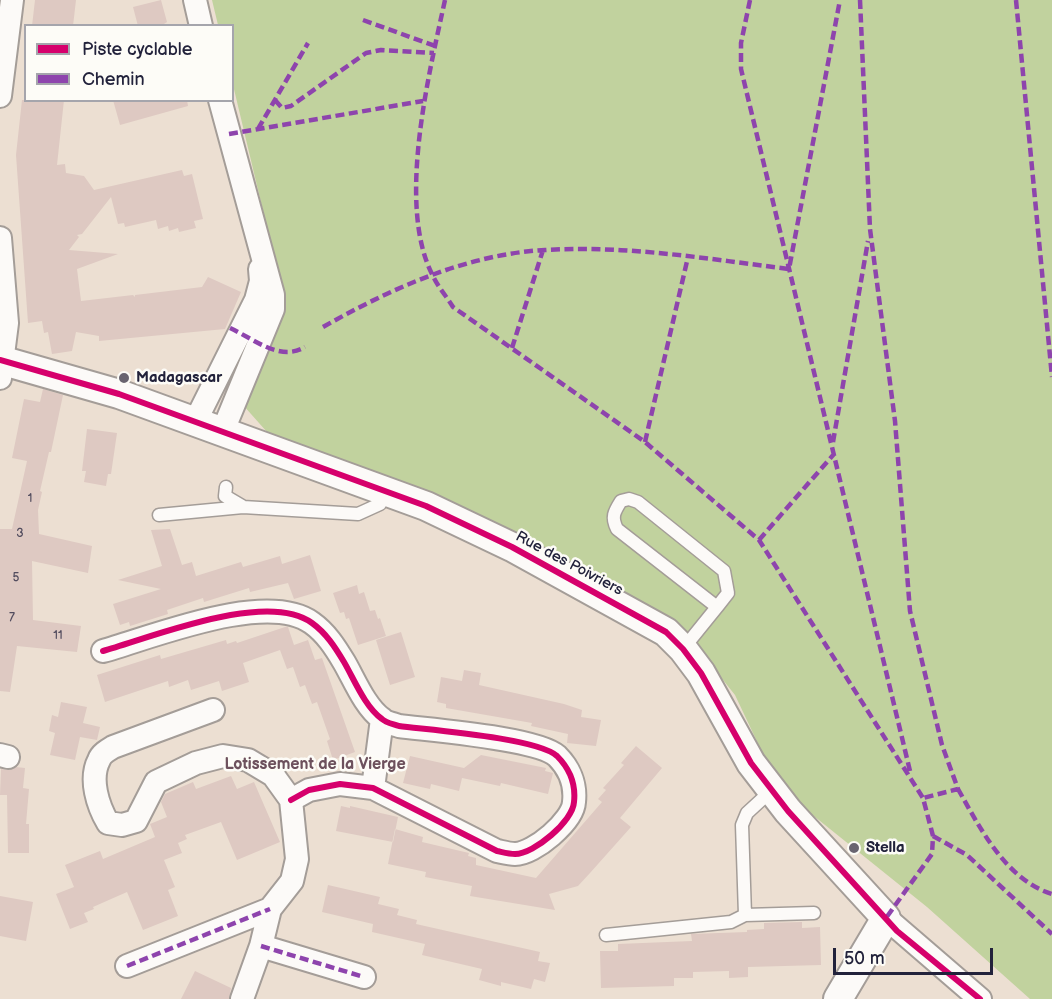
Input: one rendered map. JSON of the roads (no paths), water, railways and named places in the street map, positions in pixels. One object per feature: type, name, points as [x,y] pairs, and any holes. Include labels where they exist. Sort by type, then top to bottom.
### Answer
[{"type":"street","points":[[0,96],[12,0]]},
{"type":"street","points":[[195,0],[201,24]]},
{"type":"street","points":[[221,102],[256,241],[269,278],[273,309],[222,433]]},
{"type":"street","points":[[0,238],[7,323],[1,367]]},
{"type":"street","points":[[195,422],[256,300],[261,281],[256,241]]},
{"type":"street","name":"Rue des Poivriers","points":[[1,367],[87,383],[443,513],[512,547],[666,632],[684,649],[714,694],[751,763],[788,811],[886,918],[980,999]]},
{"type":"street","points":[[103,651],[234,614],[263,610],[288,612],[311,622],[331,641],[368,702],[382,719],[399,726],[535,745],[556,754],[571,774],[575,804],[560,827],[533,849],[515,854],[497,850],[373,788],[340,784],[309,790],[291,800]]},
{"type":"street","points":[[213,710],[112,747],[99,758],[95,772],[99,806],[108,823],[122,825],[136,821],[156,782],[196,763],[223,756],[248,760],[273,775],[291,800],[297,859],[292,881],[270,909],[261,946],[242,999]]},
{"type":"street","points":[[373,788],[382,719]]},
{"type":"street","points":[[127,966],[270,909]]},
{"type":"street","points":[[838,999],[886,918]]},
{"type":"street","points":[[261,946],[364,977]]},
{"type":"lane","points":[[226,487],[225,496],[243,507]]},
{"type":"lane","points":[[159,515],[243,507],[358,514],[380,504],[386,492]]},
{"type":"lane","points":[[684,649],[717,607],[728,593],[724,571],[638,502],[629,499],[621,501],[614,513],[613,521],[617,529],[717,607]]},
{"type":"lane","points":[[745,915],[742,825],[747,813],[772,790]]},
{"type":"lane","points":[[606,935],[731,922],[745,915],[814,913]]},
{"type":"place","name":"Madagascar","points":[[124,378]]},
{"type":"place","name":"Stella","points":[[854,848]]},
{"type":"district","name":"Lotissement de la Vierge","points":[[315,765]]}]
